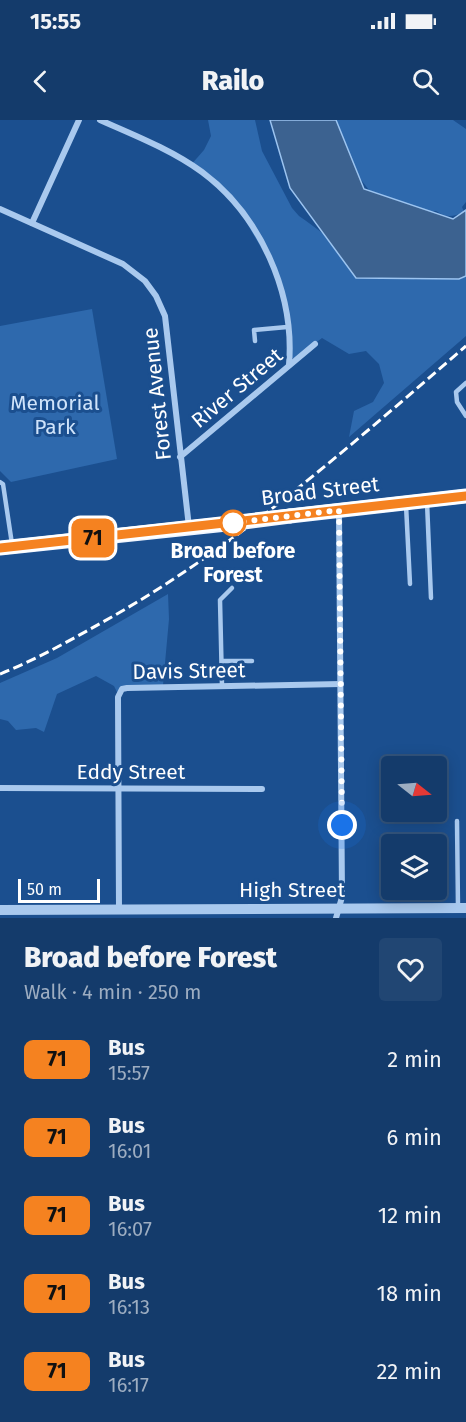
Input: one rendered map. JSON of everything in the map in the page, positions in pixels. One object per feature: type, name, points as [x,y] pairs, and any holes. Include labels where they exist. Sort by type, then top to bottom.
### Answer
[{"type":"main road","name":"Broad Street","points":[[6,547],[466,496]]},
{"type":"street","points":[[32,224],[79,120]]},
{"type":"street","points":[[100,120],[191,165],[211,179],[235,204],[276,269],[290,342],[289,365]]},
{"type":"street","name":"Forest Avenue","points":[[0,209],[123,264],[140,275],[156,296],[165,316],[189,527]]},
{"type":"street","name":"River Street","points":[[180,457],[315,344]]},
{"type":"street","points":[[337,913],[342,897],[339,510]]},
{"type":"street","name":"Davis Street","points":[[119,909],[118,697],[122,689],[341,684]]},
{"type":"street","name":"Eddy Street","points":[[0,788],[262,789]]},
{"type":"street","name":"High Street","points":[[0,910],[119,909],[151,914],[337,913],[462,908]]},
{"type":"lane","points":[[255,341],[254,330],[287,327]]},
{"type":"lane","points":[[466,383],[456,392],[457,402],[466,416]]},
{"type":"lane","points":[[0,482],[3,484],[6,547]]},
{"type":"lane","points":[[427,500],[431,598]]},
{"type":"lane","points":[[406,502],[410,584]]},
{"type":"lane","points":[[222,686],[220,600],[232,588]]},
{"type":"lane","points":[[222,661],[252,661]]},
{"type":"lane","points":[[457,820],[462,908]]},
{"type":"green space","points":[[208,120],[255,120],[262,151],[292,208],[299,216],[367,263],[397,276],[411,279],[432,278],[466,271],[466,336],[349,437],[354,411],[373,402],[384,383],[379,364],[366,351],[349,354],[322,338],[296,358],[292,358],[292,343],[274,270],[238,208],[222,187],[190,166],[204,150],[211,136]]},
{"type":"green space","points":[[328,120],[453,120],[466,129],[466,202],[462,207],[464,212],[450,216],[436,211],[406,211],[389,208],[381,203],[354,168],[337,141]]},
{"type":"green space","name":"Memorial Park","points":[[92,309],[117,459],[11,482],[0,471],[0,326]]},
{"type":"green space","points":[[168,594],[169,619],[163,685],[117,692],[114,686],[96,676],[57,694],[44,732],[36,728],[16,730],[8,721],[0,719],[0,683],[57,658]]},
{"type":"shaded area","points":[[270,120],[336,120],[364,189],[453,219],[466,210],[466,276],[459,279],[356,278],[290,188]]},
{"type":"railway","points":[[0,674],[101,623],[151,594],[199,562],[291,494],[466,346]]},
{"type":"bus line","name":"71","points":[[0,548],[466,496]]},
{"type":"place","name":"Broad before Forest","points":[[233,523]]},
{"type":"route","points":[[233,523],[339,510],[342,825]]}]
